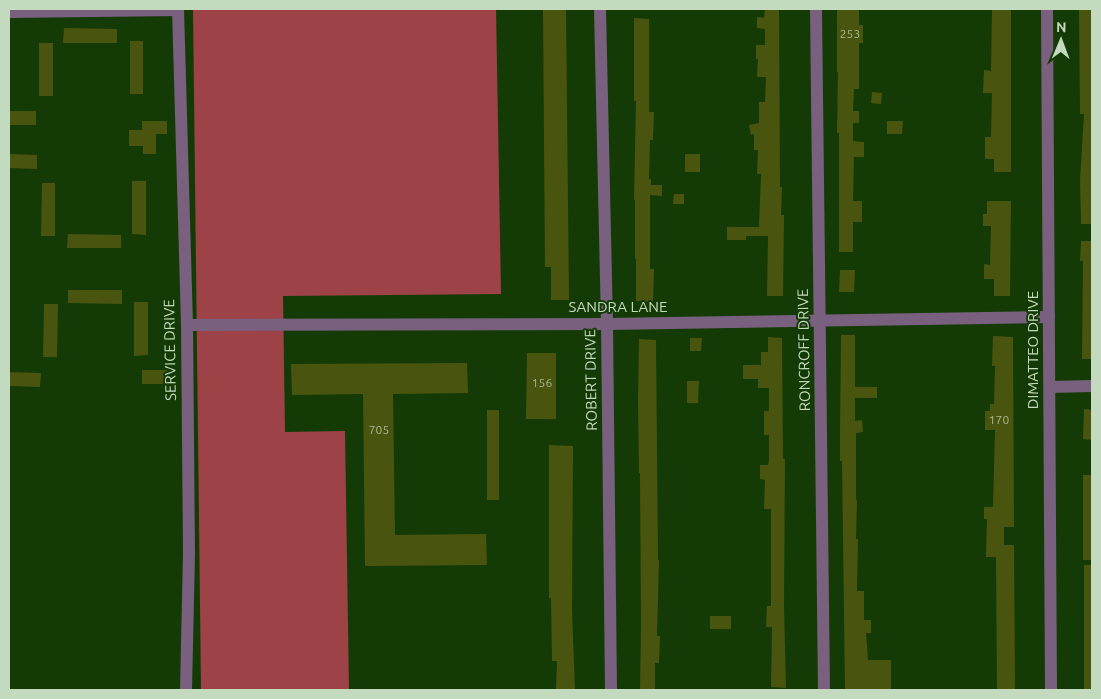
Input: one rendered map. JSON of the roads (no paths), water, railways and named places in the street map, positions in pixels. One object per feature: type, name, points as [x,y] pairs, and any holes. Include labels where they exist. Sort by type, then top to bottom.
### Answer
[{"type":"street","points":[[9,12],[178,9]]},
{"type":"street","name":"SERVICE DRIVE","points":[[178,9],[187,325],[189,553],[186,690]]},
{"type":"street","name":"ROBERT DRIVE","points":[[600,9],[607,324],[611,690]]},
{"type":"street","name":"RONCROFF DRIVE","points":[[816,9],[824,690]]},
{"type":"street","name":"DIMATTEO DRIVE","points":[[1047,9],[1051,690]]},
{"type":"street","name":"SANDRA LANE","points":[[187,325],[607,324],[1049,317]]},
{"type":"street","points":[[1050,387],[1092,386]]}]
